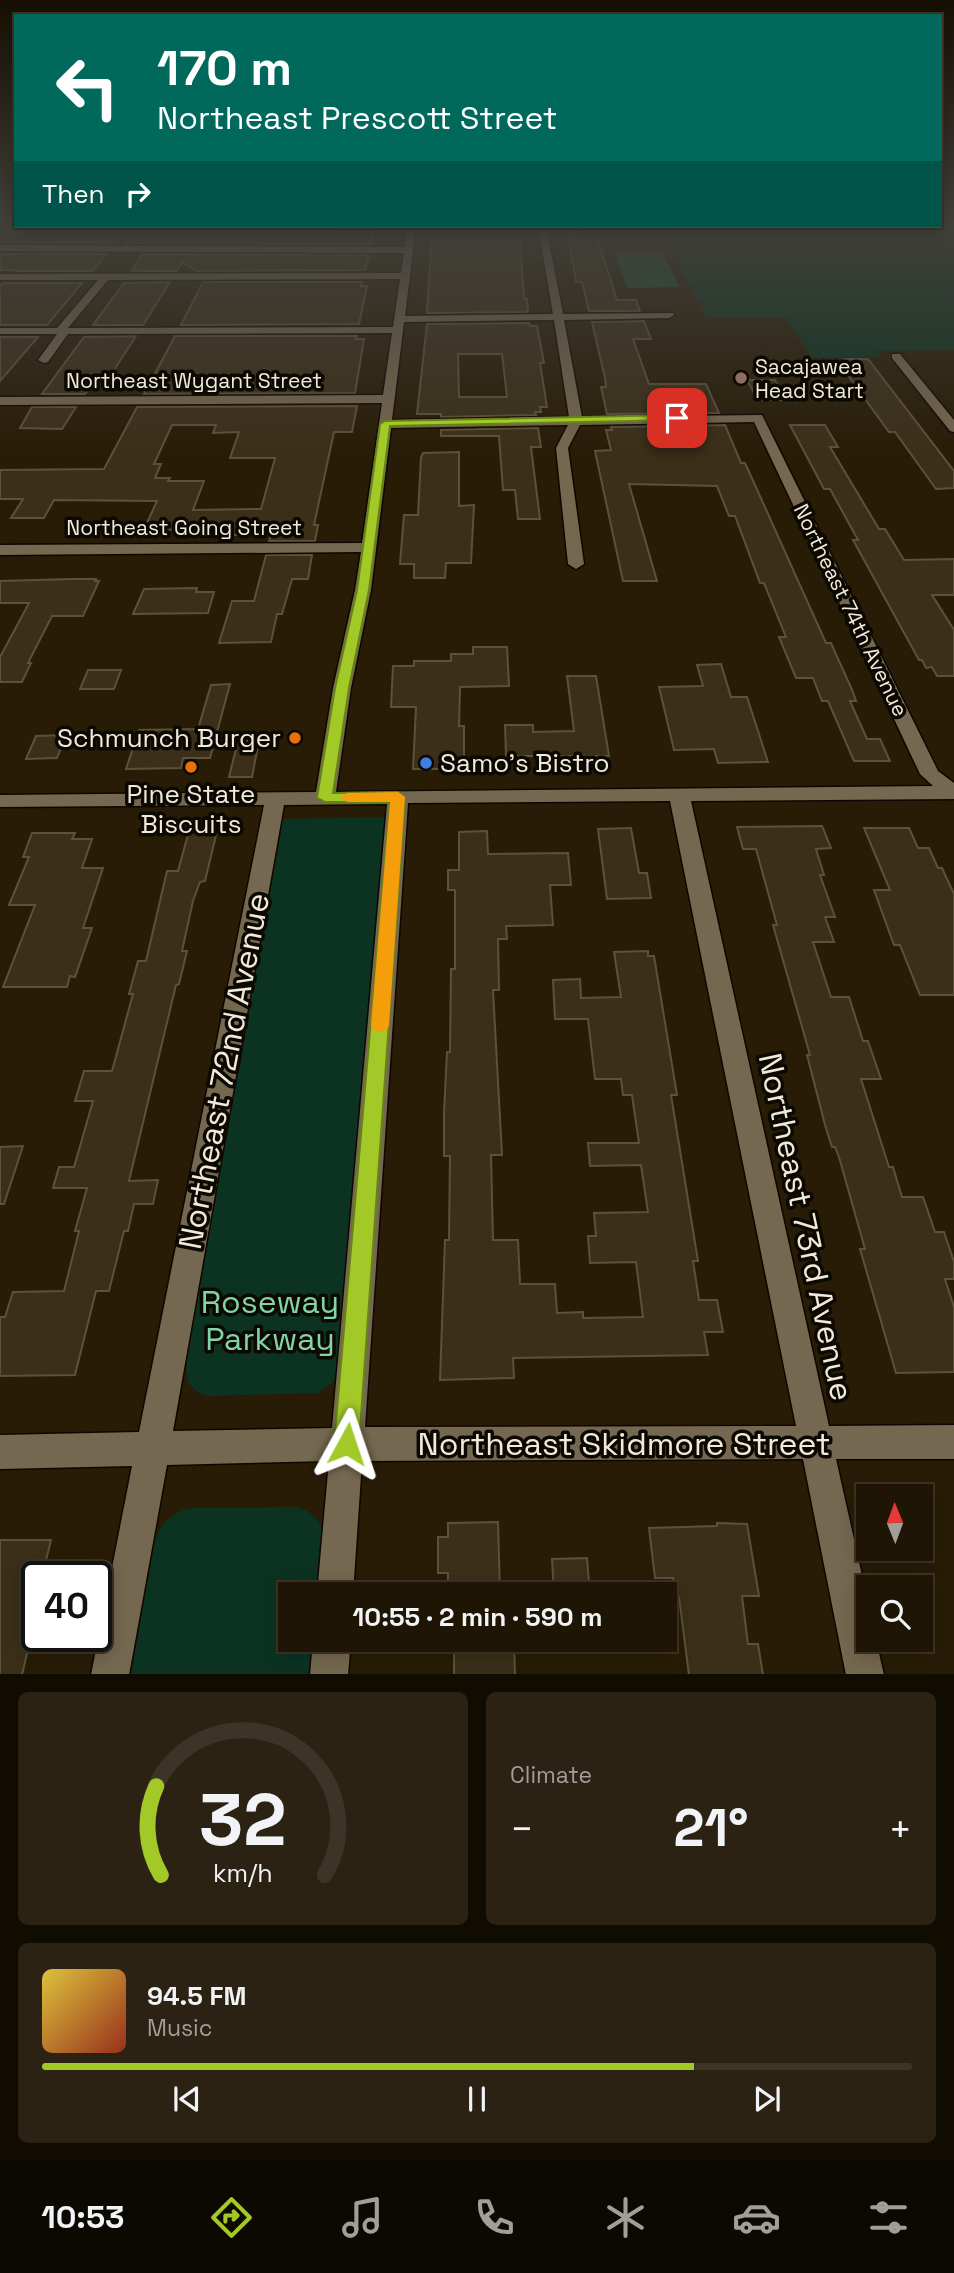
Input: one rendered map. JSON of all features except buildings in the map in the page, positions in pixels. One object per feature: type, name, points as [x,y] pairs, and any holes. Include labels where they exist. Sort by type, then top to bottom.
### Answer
[{"type":"street","points":[[60,331],[87,299]]},
{"type":"street","points":[[325,798],[369,547],[402,299]]},
{"type":"street","points":[[555,299],[576,414],[562,448],[576,564]]},
{"type":"street","points":[[0,331],[398,324],[558,316],[670,315]]},
{"type":"street","points":[[44,360],[63,335],[60,331]]},
{"type":"street","points":[[896,356],[954,428]]},
{"type":"street","name":"Northeast Wygant Street","points":[[8,404],[388,399]]},
{"type":"street","name":"Northeast 74th Avenue","points":[[574,420],[758,418],[930,774],[953,792]]},
{"type":"street","points":[[385,424],[574,420]]},
{"type":"street","name":"Northeast Going Street","points":[[0,550],[369,547]]},
{"type":"street","points":[[0,801],[953,792]]},
{"type":"street","name":"Northeast 73rd Avenue","points":[[678,794],[865,1674]]},
{"type":"street","points":[[336,1582],[398,797]]},
{"type":"street","name":"Northeast 72nd Avenue","points":[[110,1674],[275,798]]},
{"type":"street","name":"Northeast Skidmore Street","points":[[0,1452],[347,1444],[954,1442]]},
{"type":"street","points":[[329,1674],[331,1652]]},
{"type":"green space","points":[[697,299],[954,299],[954,350],[877,351],[880,357],[811,357],[786,318],[706,318]]},
{"type":"green space","name":"Roseway Parkway","points":[[388,817],[338,1375],[318,1393],[209,1396],[199,1393],[188,1383],[186,1362],[283,819]]},
{"type":"green space","points":[[296,1507],[309,1512],[317,1520],[325,1542],[322,1582],[278,1582],[278,1652],[316,1652],[314,1674],[131,1674],[154,1542],[168,1519],[192,1508]]},
{"type":"slow traffic","points":[[347,797],[398,797],[380,1025]]},
{"type":"place","name":"Sacajawea Head Start","points":[[741,378]]},
{"type":"place","name":"Schmunch Burger","points":[[295,738]]},
{"type":"place","name":"Samo's Bistro","points":[[426,763]]},
{"type":"place","name":"Pine State Biscuits","points":[[191,767]]},
{"type":"route","points":[[347,1444],[398,797],[325,798],[346,666],[363,590],[385,424],[677,418]]}]
